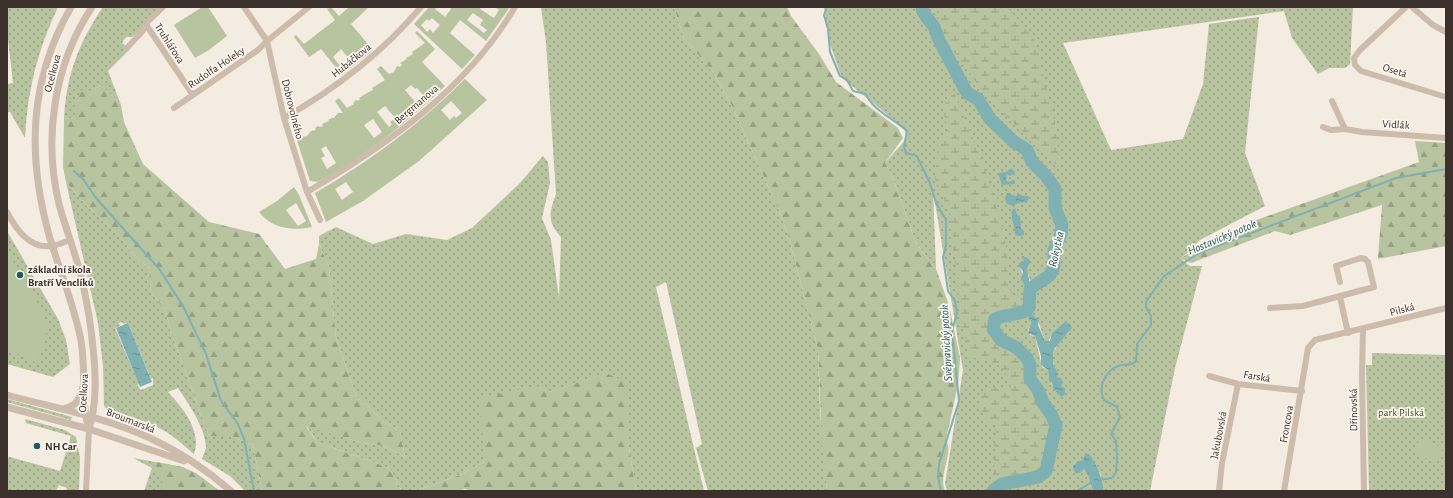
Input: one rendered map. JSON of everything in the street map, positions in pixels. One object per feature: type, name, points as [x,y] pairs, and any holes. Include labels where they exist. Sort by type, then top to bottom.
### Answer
[{"type":"street","name":"Ocelkova","points":[[71,7],[50,50],[41,86],[34,134],[36,179],[53,246],[72,304],[80,338],[85,381],[85,415],[89,429]]},
{"type":"street","name":"Ocelkova","points":[[89,429],[93,418],[96,374],[91,325],[82,280],[60,205],[54,171],[52,135],[60,77],[74,38],[92,7]]},
{"type":"street","points":[[127,48],[163,7]]},
{"type":"street","name":"Dobrovolného","points":[[244,7],[267,40],[284,118],[307,192],[320,220]]},
{"type":"street","name":"Rudolfa Holeky","points":[[174,108],[258,50],[267,40],[309,7]]},
{"type":"street","name":"Hubáčkova","points":[[284,118],[311,103],[344,79],[376,53],[421,7]]},
{"type":"street","name":"Bergmanova","points":[[307,192],[379,148],[414,121],[480,57],[515,7]]},
{"type":"street","name":"Osetá","points":[[1406,7],[1360,50],[1354,58],[1357,68],[1361,71],[1446,97]]},
{"type":"street","points":[[1412,7],[1433,25],[1446,32]]},
{"type":"street","name":"Truhlářova","points":[[147,24],[193,95]]},
{"type":"street","points":[[1332,101],[1345,129]]},
{"type":"street","name":"Vidlák","points":[[1323,127],[1331,130],[1345,129],[1362,132],[1446,138]]},
{"type":"street","points":[[7,212],[25,238],[46,246],[53,246],[70,240]]},
{"type":"street","points":[[1270,308],[1303,306],[1374,287],[1368,262],[1361,258],[1336,266],[1340,282]]},
{"type":"street","points":[[1340,297],[1348,332]]},
{"type":"street","name":"Pilská","points":[[1363,329],[1446,308]]},
{"type":"street","name":"Froncova","points":[[1284,491],[1308,348],[1315,340],[1363,329]]},
{"type":"street","name":"Dřínovská","points":[[1363,329],[1362,375],[1364,491]]},
{"type":"street","name":"Farská","points":[[1209,376],[1238,384],[1302,391]]},
{"type":"street","points":[[61,410],[72,407],[77,403],[85,381]]},
{"type":"street","name":"Jakubovská","points":[[1219,491],[1222,463],[1238,384]]},
{"type":"street","name":"Broumarská","points":[[7,395],[85,415],[150,438],[196,465],[231,491]]},
{"type":"street","name":"Broumarská","points":[[7,407],[89,429],[196,465]]},
{"type":"street","points":[[86,491],[89,429]]},
{"type":"green space","points":[[7,7],[58,7],[39,55],[28,104],[25,138],[10,112],[7,112],[7,84],[13,83],[7,31]]},
{"type":"green space","points":[[103,7],[160,7],[146,20],[142,29],[132,37],[126,37],[122,43],[130,49],[108,71],[121,105],[101,85],[93,90],[82,90],[75,118],[64,119],[65,103],[75,60],[87,33]]},
{"type":"green space","points":[[202,7],[208,7],[227,36],[209,50],[195,58],[174,25]]},
{"type":"green space","points":[[331,7],[339,16],[349,7],[369,7],[351,24],[373,50],[342,75],[321,49],[309,57],[294,37],[296,35],[304,44],[335,20],[327,9]],"holes":[[[341,49],[350,60],[341,67],[333,57]]]},
{"type":"green space","points":[[429,7],[437,7],[435,9],[445,17],[451,9],[450,7],[481,7],[480,9],[494,18],[499,10],[495,7],[510,7],[486,41],[460,20],[450,33],[475,55],[462,69],[414,24]],"holes":[[[473,13],[483,20],[480,25],[487,30],[484,33],[467,20]],[[432,18],[440,25],[433,33],[430,29],[427,32],[421,25],[427,19],[429,21]]]},
{"type":"green space","points":[[541,7],[674,7],[684,38],[713,72],[732,106],[779,210],[790,242],[818,349],[820,412],[827,491],[708,491],[696,448],[702,444],[666,282],[656,287],[704,491],[636,491],[629,447],[607,373],[549,392],[547,397],[544,386],[485,461],[462,474],[416,491],[402,491],[389,468],[317,442],[306,425],[355,441],[387,447],[405,457],[400,431],[383,421],[356,396],[336,338],[329,267],[319,244],[319,236],[336,227],[373,244],[406,234],[447,240],[472,228],[520,183],[543,156],[548,162],[550,183],[542,218],[551,240],[559,298],[561,237],[551,222],[551,212],[556,194],[546,42]]},
{"type":"green space","points":[[674,7],[787,7],[791,16],[819,54],[836,82],[898,128],[903,138],[885,163],[892,176],[916,243],[936,269],[949,305],[960,358],[958,385],[946,439],[948,451],[943,478],[945,491],[827,491],[822,447],[818,349],[790,242],[779,210],[732,106],[713,72],[684,38]]},
{"type":"green space","points":[[824,7],[1353,7],[1350,64],[1345,68],[1329,68],[1318,74],[1292,38],[1284,11],[1063,43],[1111,150],[1183,139],[1203,84],[1209,24],[1259,17],[1245,153],[1265,206],[1200,240],[1181,259],[1190,266],[1202,266],[1175,368],[1150,491],[1104,491],[1100,473],[1083,460],[1080,462],[1089,478],[1093,491],[947,491],[945,484],[963,370],[933,191],[936,269],[916,243],[892,176],[885,163],[907,138],[904,128],[842,78],[830,44]],"holes":[[[1024,260],[1033,290],[1031,313],[1037,318],[1045,341],[1048,342],[1051,336],[1069,332],[1060,341],[1053,353],[1052,358],[1057,377],[1061,378],[1061,386],[1065,388],[1064,392],[1060,396],[1050,381],[1048,370],[1042,367],[1035,336],[1030,335],[1028,331],[1031,322],[1028,315],[1028,298],[1021,269]]]},
{"type":"green space","points":[[936,7],[1007,7],[1034,37],[1055,122],[1060,168],[1001,111],[978,85],[942,35]]},
{"type":"green space","points":[[417,31],[435,49],[422,62],[445,86],[401,126],[369,150],[318,182],[310,181],[293,128],[295,127],[302,137],[307,136],[311,131],[316,130],[315,128],[318,126],[323,126],[322,124],[334,118],[338,113],[343,113],[335,101],[339,98],[347,108],[354,104],[353,103],[356,100],[358,101],[360,99],[359,98],[373,90],[372,88],[385,80],[377,69],[381,66],[389,74],[394,72],[397,66],[400,67],[402,65],[400,63],[407,59],[406,58],[413,54],[412,52],[425,43],[415,33]],"holes":[[[411,85],[415,89],[417,88],[424,96],[417,104],[405,90]],[[385,106],[395,118],[390,122],[392,124],[389,127],[377,112]],[[373,119],[382,132],[374,138],[364,125]],[[326,146],[336,163],[327,169],[321,158],[325,156],[321,149]]]},
{"type":"green space","points":[[465,79],[487,100],[419,161],[363,201],[326,222],[315,193],[375,155],[448,96]],"holes":[[[451,101],[462,113],[456,118],[454,116],[450,120],[441,110]],[[346,182],[353,192],[342,200],[335,189]]]},
{"type":"green space","points":[[101,85],[121,105],[124,122],[143,164],[209,222],[259,234],[285,269],[316,259],[319,244],[329,267],[336,338],[356,396],[383,421],[400,431],[405,457],[387,447],[355,441],[306,426],[317,442],[389,468],[402,491],[262,491],[253,445],[231,436],[209,436],[171,332],[166,312],[151,292],[149,269],[132,253],[122,238],[88,207],[66,182],[63,167],[64,119],[75,118],[74,107],[82,90],[93,90]]},
{"type":"green space","points":[[952,87],[985,168],[1000,218],[1007,250],[1008,287],[1015,297],[1028,298],[1026,308],[1028,315],[1008,315],[997,320],[997,329],[1006,341],[1026,357],[1030,366],[1031,378],[1040,388],[1045,405],[1054,414],[1057,423],[1051,465],[1047,475],[1020,484],[1006,485],[993,482],[996,426],[986,421],[979,404],[979,397],[981,392],[990,387],[1007,389],[1010,388],[1012,383],[1003,370],[992,361],[970,357],[961,321],[951,216],[935,179],[938,145],[948,133],[943,110]]},
{"type":"green space","points":[[1415,141],[1446,143],[1446,246],[1378,259],[1382,205],[1290,235],[1275,231],[1191,263],[1181,259],[1202,242],[1251,222],[1419,162]]},
{"type":"green space","points":[[66,182],[88,207],[122,238],[132,253],[149,269],[151,292],[166,312],[171,332],[209,436],[231,436],[253,445],[262,491],[245,491],[230,476],[202,459],[206,448],[203,433],[196,416],[178,388],[168,392],[180,405],[190,420],[196,445],[194,454],[165,431],[142,420],[108,410],[104,406],[103,366],[98,323]],"holes":[[[122,322],[123,324],[128,323],[151,379],[153,378],[153,385],[141,390],[137,385],[139,384],[115,328],[120,326],[119,323]]]},
{"type":"green space","points":[[294,187],[299,195],[312,227],[298,229],[283,227],[264,218],[259,212],[277,201]],"holes":[[[296,203],[306,221],[298,226],[286,210]]]},
{"type":"green space","name":"základní škola Bratří Venclíků","points":[[7,231],[58,319],[66,340],[70,364],[53,377],[7,364]]},
{"type":"green space","points":[[7,253],[29,287],[47,324],[45,338],[37,363],[7,349]]},
{"type":"green space","name":"park Pilská","points":[[1372,353],[1446,355],[1446,491],[1369,491],[1366,365],[1372,365]]},
{"type":"green space","points":[[606,373],[626,382],[629,447],[636,491],[472,491],[464,489],[460,491],[416,491],[462,474],[485,461],[479,398],[544,385],[547,396],[549,392]]},
{"type":"green space","points":[[7,399],[72,417],[71,420],[7,402]]},
{"type":"green space","points":[[25,419],[65,430],[76,437],[80,458],[79,491],[66,491],[67,488],[59,485],[56,491],[7,491],[7,458],[10,457],[60,471],[71,436],[26,423]]},
{"type":"green space","points":[[1420,438],[1443,448],[1437,463],[1413,452]]},
{"type":"green space","points":[[133,458],[183,467],[220,491],[144,491],[152,468]]},
{"type":"green space","points":[[156,462],[182,467],[196,473],[220,491],[162,491],[162,482],[152,468]]},
{"type":"water","points":[[1010,169],[1014,170],[1015,173],[1010,176],[1007,174],[1006,180],[1008,182],[1014,180],[1015,184],[1002,185],[998,173],[1006,172]]},
{"type":"water","points":[[1007,193],[1016,196],[1020,194],[1022,196],[1028,196],[1029,198],[1027,202],[1018,203],[1013,206],[1007,204],[1005,199]]},
{"type":"water","points":[[1015,208],[1017,215],[1020,216],[1021,229],[1024,231],[1024,235],[1015,235],[1012,210]]},
{"type":"water","points":[[1023,256],[1029,259],[1030,262],[1027,268],[1030,285],[1035,287],[1032,297],[1034,309],[1031,313],[1039,320],[1038,325],[1045,341],[1050,341],[1052,333],[1065,322],[1069,323],[1072,328],[1055,348],[1053,353],[1053,363],[1058,374],[1057,377],[1061,378],[1063,382],[1061,386],[1065,388],[1065,394],[1061,397],[1049,381],[1048,370],[1041,365],[1041,356],[1035,336],[1028,333],[1031,322],[1024,310],[1027,303],[1027,294],[1025,286],[1021,280],[1023,271],[1019,266],[1019,263],[1024,261]]},
{"type":"water","points":[[128,323],[152,382],[140,387],[116,328]]},
{"type":"water","points":[[1085,454],[1089,454],[1097,467],[1104,491],[1093,491],[1089,478],[1084,469],[1080,473],[1075,473],[1073,467],[1077,462],[1083,460]]},
{"type":"waterway","name":"Svépravický potok","points":[[827,7],[824,15],[828,29],[830,52],[840,76],[847,80],[853,91],[866,94],[873,105],[907,131],[904,147],[906,153],[917,156],[930,183],[936,203],[946,220],[946,246],[943,257],[948,291],[955,301],[957,313],[952,331],[959,401],[939,464],[938,477],[941,491]]},
{"type":"waterway","name":"Rokytka","points":[[922,7],[923,12],[934,27],[939,40],[967,93],[978,99],[990,119],[1014,142],[1027,150],[1032,162],[1046,176],[1055,189],[1055,208],[1062,225],[1061,234],[1054,250],[1054,266],[1050,275],[1030,289],[1029,308],[1023,312],[995,319],[993,329],[1001,340],[1017,348],[1027,358],[1030,365],[1030,379],[1038,390],[1043,403],[1051,414],[1056,425],[1046,471],[1038,477],[1002,484],[993,491]]},
{"type":"waterway","name":"Hostavický potok","points":[[1100,480],[1112,478],[1116,472],[1116,441],[1111,434],[1120,417],[1117,407],[1104,400],[1102,395],[1102,384],[1107,374],[1111,370],[1121,365],[1131,364],[1136,361],[1137,344],[1151,325],[1151,316],[1146,307],[1146,302],[1164,276],[1199,253],[1396,178],[1446,169]]},
{"type":"waterway","points":[[74,171],[83,179],[96,198],[160,270],[183,306],[206,354],[221,401],[238,424],[244,439],[254,491]]},
{"type":"waterway","name":"Hostavický potok","points":[[1077,491],[1092,482]]},
{"type":"place","name":"základní škola Bratří Venclíků","points":[[20,275]]},
{"type":"place","name":"NH Car","points":[[37,446]]}]
